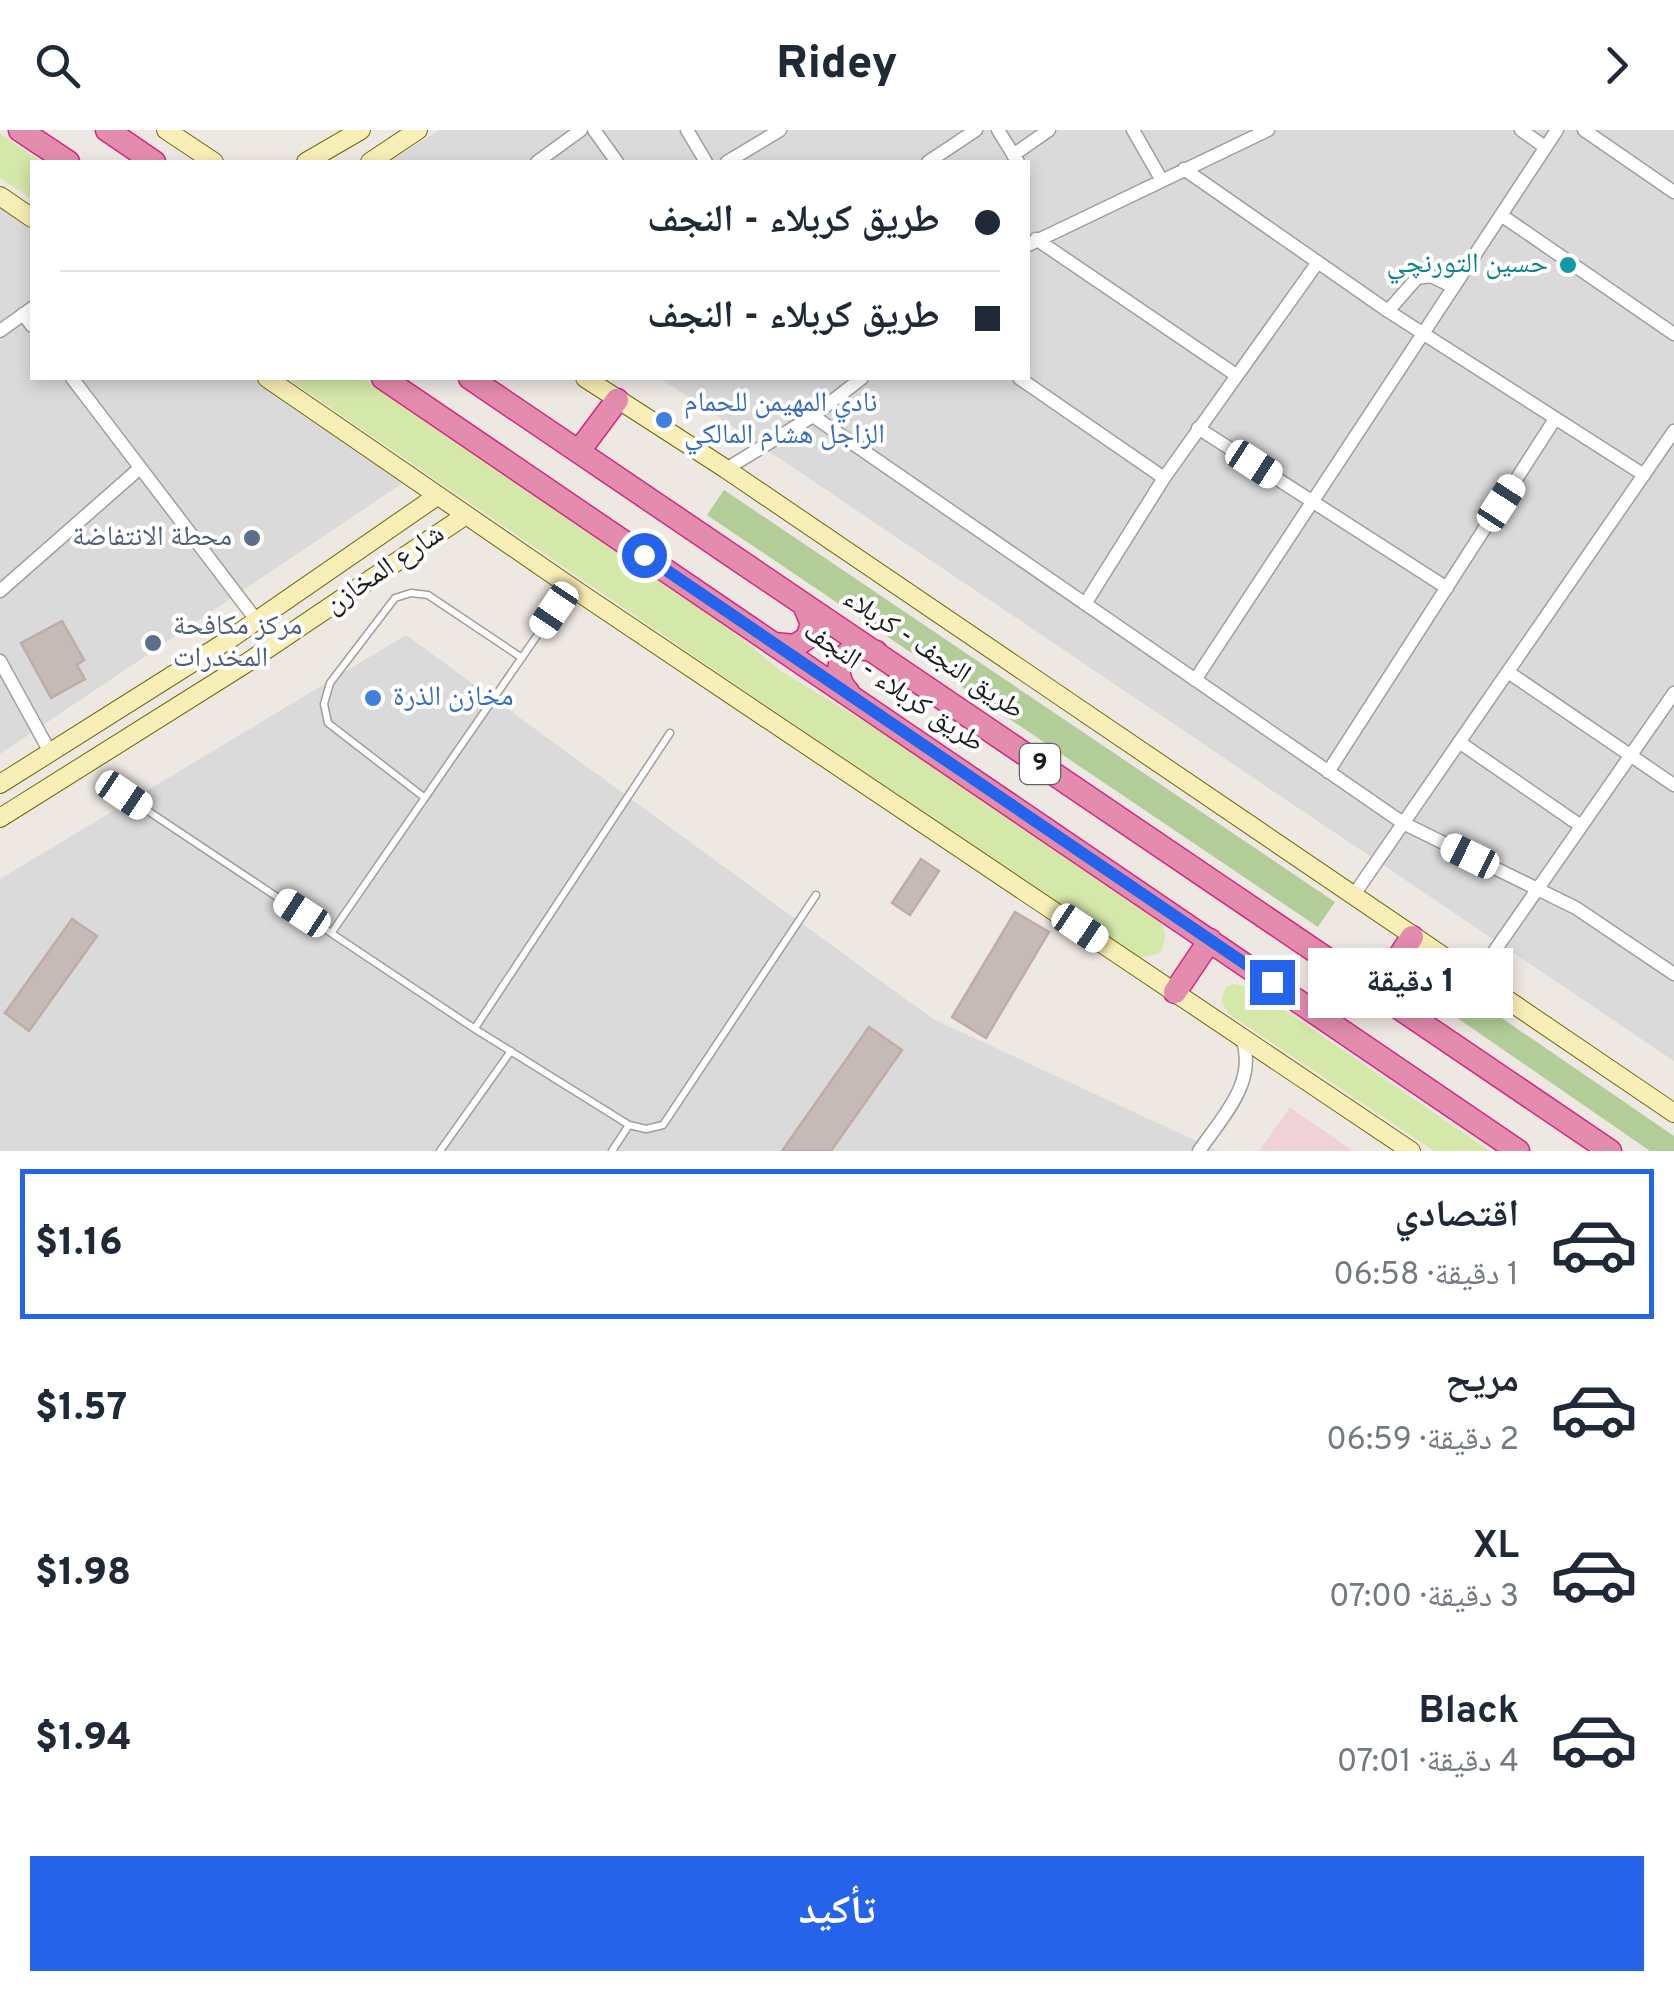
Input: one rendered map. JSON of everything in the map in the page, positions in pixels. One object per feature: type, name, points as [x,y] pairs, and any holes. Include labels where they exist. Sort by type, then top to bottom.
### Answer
[{"type":"highway","points":[[20,130],[65,160]]},
{"type":"highway","points":[[107,130],[151,160]]},
{"type":"highway","name":"طريق كربلاء - النجف","points":[[386,380],[1518,1151]]},
{"type":"highway","name":"طريق النجف - كربلاء","points":[[473,380],[1610,1151]]},
{"type":"highway","points":[[579,451],[616,400]]},
{"type":"highway","points":[[774,644],[795,646],[807,638],[811,617],[804,605]]},
{"type":"highway","points":[[848,692],[838,678],[840,662],[852,650],[876,652]]},
{"type":"highway","points":[[1376,992],[1412,938]]},
{"type":"highway","points":[[1175,992],[1210,940]]},
{"type":"main road","points":[[309,160],[361,130]]},
{"type":"main road","points":[[373,160],[418,130]]},
{"type":"main road","points":[[168,131],[211,160]]},
{"type":"main road","points":[[0,196],[30,217]]},
{"type":"main road","points":[[270,380],[1411,1151]]},
{"type":"main road","points":[[588,380],[1674,1113]]},
{"type":"main road","name":"شارع المخازن","points":[[0,784],[257,621],[437,496]]},
{"type":"main road","name":"شارع المخازن","points":[[0,818],[245,664],[466,515]]},
{"type":"main road","points":[[345,560],[346,573],[362,585]]},
{"type":"main road","points":[[318,578],[330,584],[335,603]]},
{"type":"street","points":[[540,160],[581,130]]},
{"type":"street","points":[[594,130],[616,160]]},
{"type":"street","points":[[687,130],[705,160]]},
{"type":"street","points":[[730,160],[780,130]]},
{"type":"street","points":[[931,160],[976,130]]},
{"type":"street","points":[[998,130],[1015,159],[1049,130]]},
{"type":"street","points":[[1132,130],[1161,179]]},
{"type":"street","points":[[1032,242],[1268,130]]},
{"type":"street","points":[[1521,130],[1544,148]]},
{"type":"street","points":[[1195,680],[1557,130]]},
{"type":"street","points":[[1584,130],[1674,192]]},
{"type":"street","points":[[1184,169],[1388,311],[1644,475]]},
{"type":"street","points":[[1501,215],[1674,334]]},
{"type":"street","points":[[1032,242],[1236,376]]},
{"type":"street","points":[[1086,604],[1164,478],[1318,262]]},
{"type":"street","points":[[1388,311],[1417,278],[1431,276],[1454,287]]},
{"type":"street","points":[[0,331],[29,316]]},
{"type":"street","points":[[74,380],[257,621]]},
{"type":"street","points":[[726,470],[813,416],[859,380]]},
{"type":"street","points":[[1022,380],[1164,478]]},
{"type":"street","points":[[813,416],[1403,823],[1576,908],[1674,974]]},
{"type":"street","points":[[1328,772],[1555,419]]},
{"type":"street","points":[[1198,428],[1447,588]]},
{"type":"street","points":[[1353,896],[1674,431]]},
{"type":"street","points":[[0,591],[140,468]]},
{"type":"street","points":[[0,662],[50,752]]},
{"type":"street","points":[[1508,672],[1674,785]]},
{"type":"street","points":[[1475,979],[1674,693]]},
{"type":"street","points":[[1459,742],[1582,826]]},
{"type":"street","points":[[1199,1151],[1244,1081],[1247,1058],[1241,1036]]},
{"type":"lane","points":[[332,932],[571,587]]},
{"type":"lane","points":[[425,798],[328,722],[324,704],[330,683],[395,598],[411,593],[428,594],[522,658]]},
{"type":"lane","points":[[475,1028],[670,733]]},
{"type":"lane","points":[[124,795],[475,1028],[629,1125],[646,1130],[663,1125],[816,894]]},
{"type":"lane","points":[[440,1151],[511,1051]]},
{"type":"lane","points":[[612,1151],[629,1125]]},
{"type":"shaded area","points":[[440,130],[1674,130],[1674,1061],[663,380],[1030,380],[1030,160],[390,160]]},
{"type":"shaded area","points":[[0,207],[30,227],[30,380],[257,380],[407,480],[0,754]]},
{"type":"shaded area","points":[[406,635],[933,1019],[1218,1151],[0,1151],[0,879]]},
{"type":"shaded area","points":[[1290,1107],[1298,1113],[1353,1151],[1259,1151]]},
{"type":"green space","points":[[0,134],[39,160],[30,160],[30,198],[0,178]]},
{"type":"green space","points":[[290,380],[366,380],[704,608],[781,671],[898,742],[1155,917],[1162,925],[1164,943],[1159,954],[1137,958]]},
{"type":"green space","points":[[724,490],[1335,902],[1318,927],[707,515]]},
{"type":"green space","points":[[1226,987],[1251,987],[1490,1151],[1434,1151],[1229,1014],[1221,1001]]},
{"type":"green space","points":[[1468,995],[1674,1136],[1674,1151],[1650,1151],[1453,1015]]},
{"type":"building","points":[[62,621],[84,660],[77,665],[85,679],[51,698],[21,643]]},
{"type":"building","points":[[921,859],[939,871],[910,915],[892,903]]},
{"type":"building","points":[[1015,912],[1049,932],[986,1038],[952,1017]]},
{"type":"building","points":[[72,919],[97,936],[29,1031],[5,1013]]},
{"type":"building","points":[[869,1027],[902,1050],[831,1151],[782,1151]]},
{"type":"place","name":"حسين التورنچي","points":[[1568,265]]},
{"type":"place","name":"نادي المهيمن للحمام الزاجل هشام المالكي","points":[[664,420]]},
{"type":"place","name":"محطة الانتفاضة","points":[[252,538]]},
{"type":"place","name":"مركز مكافحة المخدرات","points":[[153,643]]},
{"type":"place","name":"مخازن الذرة","points":[[373,698]]},
{"type":"route","points":[[644,555],[1272,982]]}]
